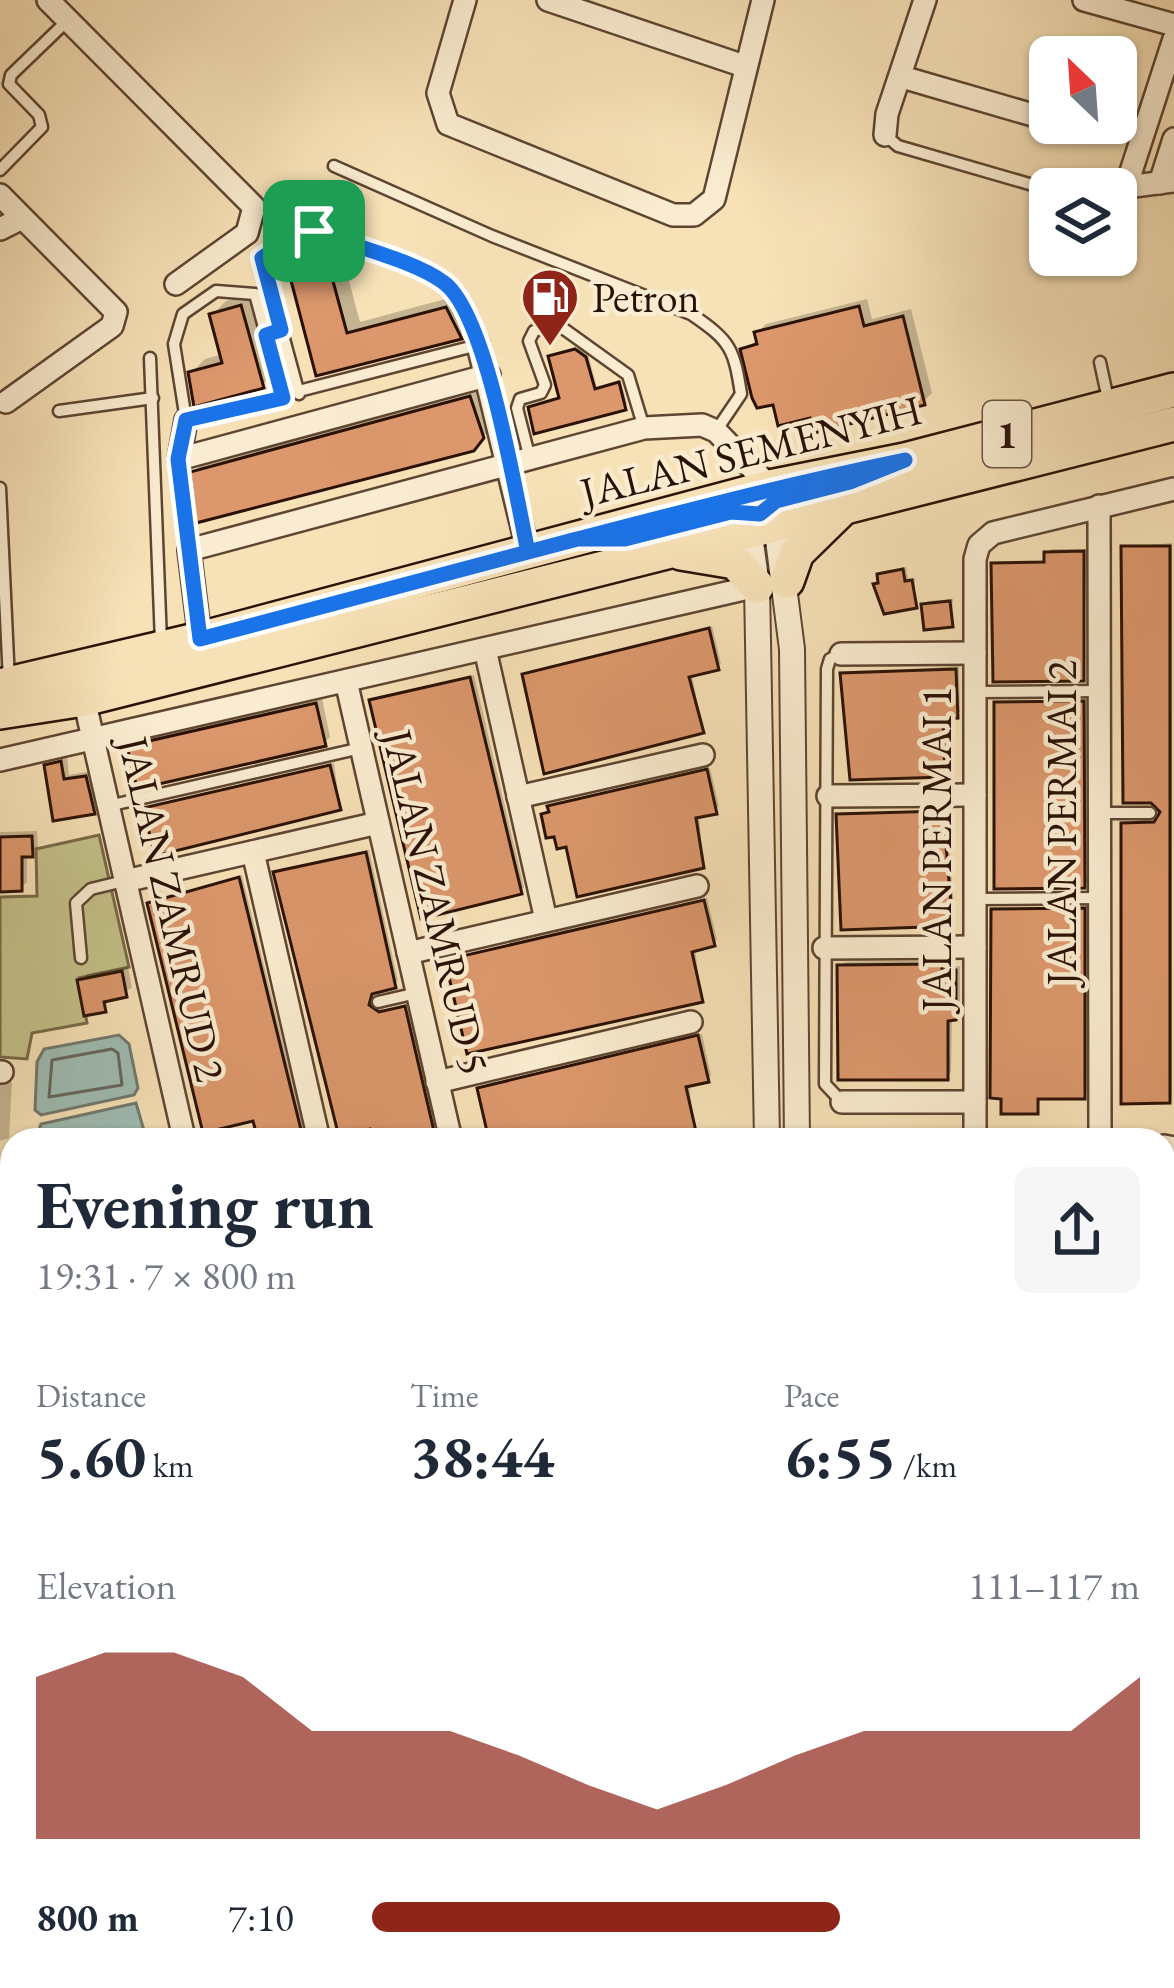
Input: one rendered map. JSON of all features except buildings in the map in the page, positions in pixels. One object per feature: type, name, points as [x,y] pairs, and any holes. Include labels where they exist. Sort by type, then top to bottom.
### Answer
[{"type":"main road","name":"JALAN SEMENYIH","points":[[3,694],[84,699],[657,554],[764,513],[776,501],[850,482],[905,460],[1174,390]]},
{"type":"main road","name":"JALAN SEMENYIH","points":[[3,694],[161,647],[577,539],[625,539],[715,514],[845,506],[1174,424]]},
{"type":"main road","points":[[657,554],[717,555],[772,584],[845,506]]},
{"type":"street","points":[[48,0],[254,207],[248,233],[176,284]]},
{"type":"street","points":[[465,0],[438,93],[448,124],[673,215],[694,215],[714,199],[763,0]]},
{"type":"street","points":[[548,0],[744,66]]},
{"type":"street","points":[[885,135],[887,114],[925,0]]},
{"type":"street","points":[[1084,0],[1174,26]]},
{"type":"street","points":[[1128,168],[1174,39]]},
{"type":"street","points":[[902,77],[1029,114]]},
{"type":"street","points":[[1137,187],[1167,182],[1173,147]]},
{"type":"street","points":[[0,195],[116,312],[112,326],[6,402]]},
{"type":"street","points":[[0,229],[22,218]]},
{"type":"street","points":[[478,345],[519,461],[528,552]]},
{"type":"street","points":[[186,420],[178,459],[489,375]]},
{"type":"street","points":[[200,639],[189,550],[644,428],[702,425],[716,431],[764,513],[772,584],[796,1128]]},
{"type":"street","points":[[1100,506],[1174,488]]},
{"type":"street","name":"JALAN PERMAI 1","points":[[975,1128],[975,559],[980,545],[993,532],[1100,506]]},
{"type":"street","name":"JALAN PERMAI 2","points":[[1100,506],[1100,1128]]},
{"type":"street","points":[[0,760],[772,584]]},
{"type":"street","points":[[766,1128],[772,584]]},
{"type":"street","points":[[485,650],[546,920]]},
{"type":"street","points":[[841,654],[975,653]]},
{"type":"street","name":"JALAN ZAMRUD 5","points":[[346,681],[448,1128]]},
{"type":"street","name":"JALAN ZAMRUD 2","points":[[84,699],[182,1128]]},
{"type":"street","points":[[518,797],[703,755]]},
{"type":"street","points":[[827,796],[975,795]]},
{"type":"street","points":[[125,880],[378,823]]},
{"type":"street","points":[[253,852],[316,1128]]},
{"type":"street","points":[[408,952],[697,886]]},
{"type":"street","points":[[824,948],[975,947]]},
{"type":"street","points":[[437,1082],[691,1022]]},
{"type":"street","points":[[842,1102],[975,1102]]},
{"type":"lane","points":[[0,170],[42,127],[39,115],[9,84],[11,75],[67,21]]},
{"type":"lane","points":[[885,135],[898,146],[1029,184]]},
{"type":"lane","points":[[334,166],[492,236],[692,314],[718,332],[735,352],[741,394],[716,431]]},
{"type":"lane","points":[[283,398],[255,294],[216,291],[183,314],[174,344],[186,420],[283,398],[299,394],[478,345],[445,282],[314,231],[293,237],[262,258],[299,394]]},
{"type":"lane","points":[[519,461],[520,399],[541,393],[545,386],[530,341],[534,331],[557,323],[628,375],[644,428]]},
{"type":"lane","points":[[266,335],[281,330]]},
{"type":"lane","points":[[150,358],[161,647]]},
{"type":"lane","points":[[1100,362],[1110,407]]},
{"type":"lane","points":[[59,411],[153,398]]},
{"type":"lane","points":[[178,459],[189,550]]},
{"type":"lane","points":[[0,488],[3,694]]},
{"type":"lane","points":[[841,654],[830,658],[827,669],[824,948],[825,1084],[842,1102]]},
{"type":"lane","points":[[975,692],[1100,691]]},
{"type":"lane","points":[[108,806],[361,748]]},
{"type":"lane","points":[[1100,813],[1150,813]]},
{"type":"lane","points":[[81,958],[76,903],[91,889],[125,880]]},
{"type":"lane","points":[[975,899],[1100,898]]},
{"type":"lane","points":[[378,1002],[417,993]]},
{"type":"shaded area","points":[[99,835],[129,967],[79,978],[87,1023],[32,1033],[27,1059],[0,1057],[0,897],[37,896],[36,849]]},
{"type":"water","points":[[119,1035],[129,1044],[138,1088],[134,1095],[41,1115],[35,1110],[37,1062],[44,1049]]},
{"type":"water","points":[[136,1103],[143,1128],[40,1128]]},
{"type":"place","name":"Petron","points":[[550,348]]},
{"type":"route","points":[[314,231],[293,237],[262,258],[281,330],[266,335],[283,398],[186,420],[178,459],[200,639],[528,552],[577,539],[770,487],[905,460],[850,482],[776,501],[760,514],[715,514],[625,539],[577,539],[528,552],[489,375],[460,302],[445,282],[314,231]]}]
